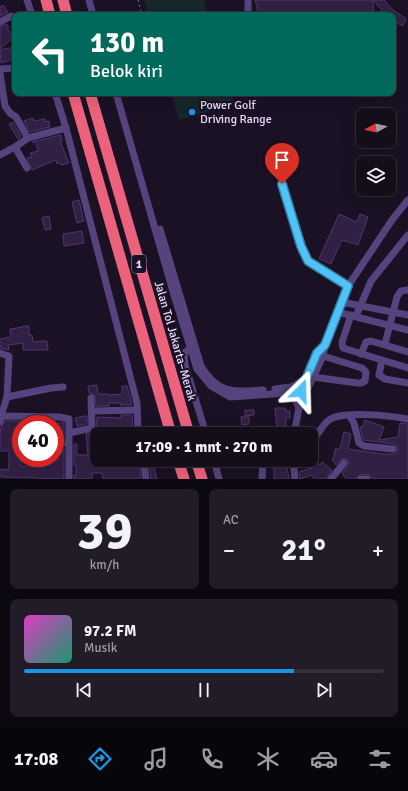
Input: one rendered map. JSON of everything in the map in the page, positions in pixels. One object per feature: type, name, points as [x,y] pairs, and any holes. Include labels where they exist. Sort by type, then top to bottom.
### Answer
[{"type":"highway","points":[[46,0],[49,12]]},
{"type":"highway","points":[[63,0],[66,12]]},
{"type":"highway","name":"1","points":[[74,96],[169,427]]},
{"type":"highway","name":"Jalan Tol Jakarta–Merak","points":[[91,96],[187,427]]},
{"type":"highway","points":[[180,467],[184,479]]},
{"type":"highway","points":[[198,467],[202,479]]},
{"type":"street","points":[[27,0],[31,12]]},
{"type":"street","points":[[89,0],[92,12]]},
{"type":"street","points":[[248,0],[248,12]]},
{"type":"street","points":[[0,22],[11,16],[12,17]]},
{"type":"street","points":[[0,69],[12,68]]},
{"type":"street","points":[[0,73],[5,106],[10,114],[16,117],[28,138]]},
{"type":"street","points":[[56,96],[66,128],[137,410],[138,427]]},
{"type":"street","points":[[117,96],[197,369],[205,381],[219,393],[237,398],[288,393],[295,399],[299,408]]},
{"type":"street","points":[[0,155],[28,138],[66,128]]},
{"type":"street","points":[[15,147],[27,168]]},
{"type":"street","points":[[282,184],[301,246],[308,261],[348,286]]},
{"type":"street","points":[[144,189],[158,224],[201,366],[208,377],[227,390],[238,392],[291,387],[305,380]]},
{"type":"street","points":[[299,408],[323,356],[325,345],[348,286],[392,220],[408,200]]},
{"type":"street","points":[[408,235],[371,281],[354,316],[342,346],[346,350],[408,368]]},
{"type":"street","points":[[385,344],[394,326],[399,293],[405,289],[408,290]]},
{"type":"street","points":[[341,302],[408,315]]},
{"type":"street","points":[[338,312],[408,330]]},
{"type":"street","points":[[361,354],[366,342],[385,344],[408,352]]},
{"type":"street","points":[[295,427],[301,391],[317,353],[325,345]]},
{"type":"street","points":[[190,349],[184,353],[185,365],[204,427]]},
{"type":"street","points":[[0,353],[9,356],[6,397],[0,419],[67,418],[70,422],[68,443],[69,479]]},
{"type":"street","points":[[313,377],[357,383],[362,383],[365,380],[366,372],[362,368],[323,356]]},
{"type":"street","points":[[382,360],[379,375],[385,379],[408,383]]},
{"type":"street","points":[[6,397],[50,388],[63,387]]},
{"type":"street","points":[[69,433],[91,430],[91,398]]},
{"type":"street","points":[[92,411],[137,410]]},
{"type":"street","points":[[318,436],[329,420],[338,416],[408,419]]},
{"type":"street","points":[[349,416],[354,423],[359,443],[364,446],[393,449]]},
{"type":"street","points":[[331,479],[344,463]]},
{"type":"street","points":[[144,467],[146,479]]},
{"type":"street","points":[[216,467],[219,479]]},
{"type":"street","points":[[262,479],[263,467]]},
{"type":"street","points":[[294,467],[295,479]]},
{"type":"street","points":[[361,479],[367,479]]},
{"type":"path","points":[[138,0],[141,12]]},
{"type":"shaded area","points":[[144,0],[204,0],[207,12],[147,12]]},
{"type":"shaded area","name":"Power Golf Driving Range","points":[[172,96],[232,96],[235,104],[179,120]]},
{"type":"building","points":[[255,0],[373,0],[374,12],[258,12]]},
{"type":"building","points":[[373,0],[384,0],[396,12],[383,12]]},
{"type":"building","points":[[3,5],[8,12],[0,16],[0,7]]},
{"type":"building","points":[[396,12],[406,19],[403,26],[396,22]]},
{"type":"building","points":[[6,24],[9,27],[7,28],[12,34],[12,39],[0,49],[0,27]]},
{"type":"building","points":[[12,48],[12,60],[1,63],[0,50]]},
{"type":"building","points":[[33,118],[34,121],[45,119],[45,122],[49,121],[50,127],[30,132],[24,121]]},
{"type":"building","points":[[13,122],[21,136],[18,139],[9,124]]},
{"type":"building","points":[[61,135],[62,141],[60,141],[69,163],[61,165],[60,163],[57,164],[56,160],[32,170],[27,158],[32,157],[30,153],[38,151],[36,142],[32,142]]},
{"type":"building","points":[[79,200],[84,221],[77,223],[72,202]]},
{"type":"building","points":[[339,214],[357,222],[360,214],[368,217],[358,245],[342,240],[331,264],[319,259]]},
{"type":"building","points":[[49,216],[51,229],[45,230],[42,218]]},
{"type":"building","points":[[82,231],[84,243],[64,246],[63,234]]},
{"type":"building","points":[[29,326],[29,335],[32,335],[33,342],[47,341],[48,350],[23,350],[23,343],[8,345],[9,350],[0,348],[0,339],[11,337],[10,329]]},
{"type":"building","points":[[97,385],[98,394],[109,395],[122,394],[122,386],[127,386],[132,405],[109,403],[109,406],[96,406],[95,396],[89,393],[88,386]]},
{"type":"building","points":[[275,408],[285,408],[286,411],[290,411],[290,418],[286,418],[286,427],[277,427]]},
{"type":"building","points":[[245,410],[254,410],[254,415],[245,416]]},
{"type":"building","points":[[121,415],[132,415],[133,427],[96,427],[97,417],[121,418]]},
{"type":"building","points":[[87,416],[87,424],[77,426],[75,418]]},
{"type":"building","points":[[241,417],[249,417],[249,424],[242,425]]},
{"type":"building","points":[[365,420],[384,427],[379,440],[398,437],[400,423],[408,424],[408,479],[376,479],[369,475],[361,474],[356,479],[346,479],[342,473],[349,464],[347,459],[342,459],[336,465],[332,459],[334,457],[335,449],[340,449],[344,432],[351,434],[348,449],[383,454],[395,454],[397,452],[398,447],[394,444],[363,440],[360,427],[363,426]]},
{"type":"building","points":[[5,421],[12,421],[12,467],[64,467],[64,479],[1,477],[1,469],[8,470],[9,451],[0,451],[1,427]]},
{"type":"building","points":[[90,432],[90,467],[139,467],[141,479],[103,479],[102,473],[92,473],[92,479],[74,479],[74,475],[76,475],[76,465],[74,465],[74,444],[77,444],[77,455],[88,455],[86,434]]},
{"type":"building","points":[[322,462],[332,470],[326,479],[314,479],[312,475],[300,479],[299,472],[312,468],[311,467],[318,467],[318,463],[320,465]]},
{"type":"building","points":[[149,467],[154,467],[157,479],[151,479]]},
{"type":"building","points":[[274,467],[287,467],[289,479],[274,479]]},
{"type":"place","name":"Power Golf Driving Range","points":[[192,112]]},
{"type":"route","points":[[282,184],[301,246],[308,261],[348,286],[325,345],[317,353],[301,391]]}]
